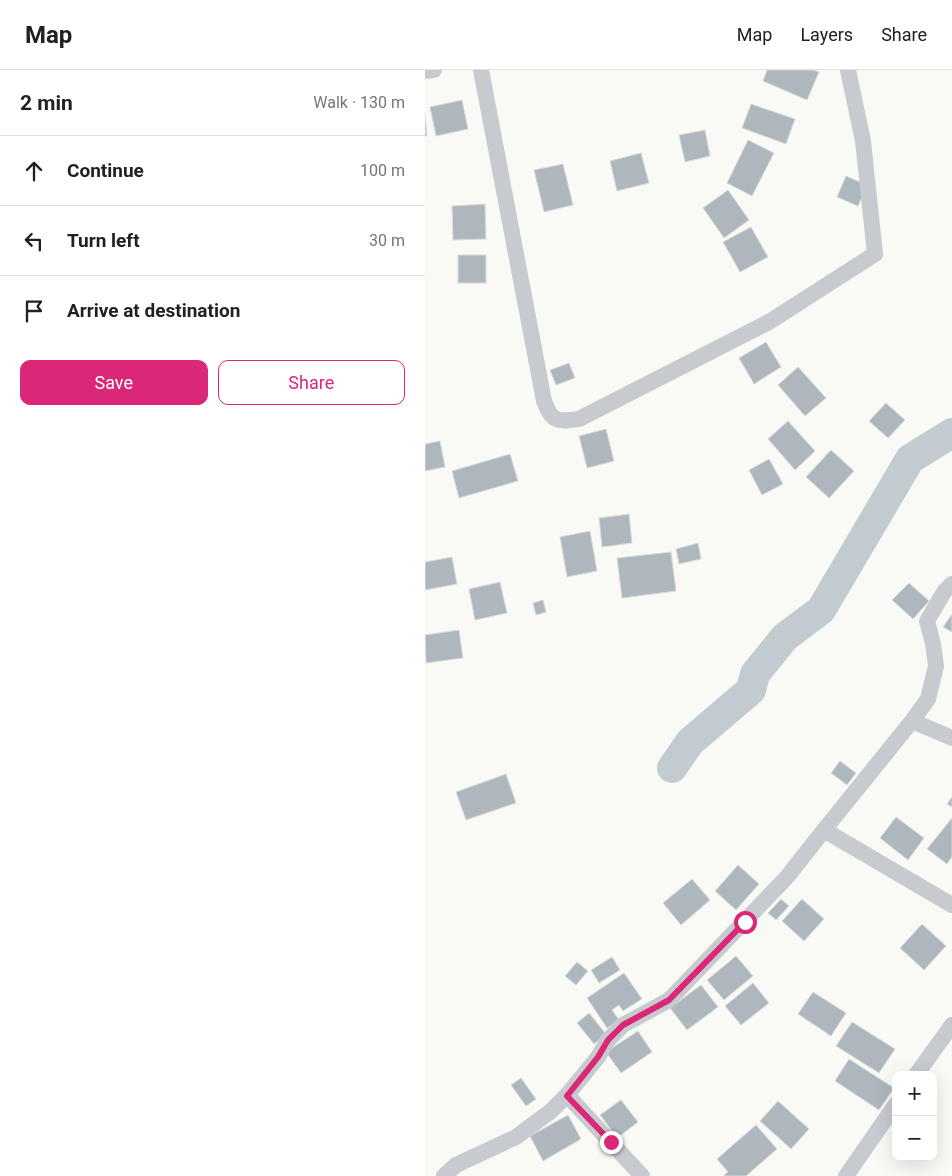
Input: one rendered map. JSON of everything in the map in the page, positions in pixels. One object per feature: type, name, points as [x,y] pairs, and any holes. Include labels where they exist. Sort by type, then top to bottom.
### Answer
[{"type":"street","points":[[425,72],[434,70]]},
{"type":"street","points":[[481,70],[544,401],[550,416],[560,422],[579,419],[769,322],[875,254],[863,140],[849,70]]},
{"type":"street","points":[[445,1176],[456,1165],[516,1137],[551,1111],[567,1096],[598,1057],[608,1040],[623,1025],[669,1000],[787,877],[928,699],[936,666],[927,621],[944,592],[952,584]]},
{"type":"street","points":[[912,721],[952,738]]},
{"type":"street","points":[[824,830],[952,905]]},
{"type":"street","points":[[919,1071],[952,1025]]},
{"type":"street","points":[[567,1096],[642,1176]]},
{"type":"street","points":[[846,1176],[892,1110]]},
{"type":"building","points":[[767,70],[813,70],[819,72],[807,100],[763,81]]},
{"type":"building","points":[[462,100],[468,129],[436,136],[430,107]]},
{"type":"building","points":[[751,104],[795,119],[786,144],[742,128]]},
{"type":"building","points":[[425,113],[427,136],[425,136]]},
{"type":"building","points":[[705,130],[710,156],[685,162],[679,135]]},
{"type":"building","points":[[748,140],[774,153],[752,196],[727,183]]},
{"type":"building","points":[[641,153],[649,183],[617,191],[610,161]]},
{"type":"building","points":[[563,164],[573,205],[544,212],[534,170]]},
{"type":"building","points":[[846,176],[867,185],[858,206],[837,197]]},
{"type":"building","points":[[728,190],[749,220],[724,238],[703,208]]},
{"type":"building","points":[[485,204],[486,239],[453,240],[452,206]]},
{"type":"building","points":[[751,227],[768,257],[740,272],[723,242]]},
{"type":"building","points":[[458,255],[486,255],[486,283],[458,283]]},
{"type":"building","points":[[766,342],[781,367],[754,384],[739,358]]},
{"type":"building","points":[[569,363],[575,378],[556,385],[550,370]]},
{"type":"building","points":[[798,367],[826,398],[805,416],[778,385]]},
{"type":"building","points":[[886,403],[905,420],[888,438],[869,421]]},
{"type":"building","points":[[788,421],[815,451],[795,470],[768,439]]},
{"type":"building","points":[[606,429],[614,461],[587,468],[579,436]]},
{"type":"building","points":[[440,441],[445,467],[425,471],[425,444]]},
{"type":"building","points":[[831,450],[854,471],[829,498],[806,477]]},
{"type":"building","points":[[510,454],[518,481],[459,498],[452,471]]},
{"type":"building","points":[[769,459],[783,484],[762,495],[749,470]]},
{"type":"building","points":[[629,514],[632,543],[602,547],[599,518]]},
{"type":"building","points":[[590,531],[597,571],[567,577],[560,537]]},
{"type":"building","points":[[698,543],[701,559],[679,564],[676,549]]},
{"type":"building","points":[[671,552],[676,591],[622,598],[617,558]]},
{"type":"building","points":[[452,557],[457,584],[425,590],[425,562]]},
{"type":"building","points":[[500,582],[507,613],[475,620],[469,589]]},
{"type":"building","points":[[909,583],[929,601],[913,619],[892,600]]},
{"type":"building","points":[[543,600],[546,612],[536,615],[533,603]]},
{"type":"building","points":[[952,614],[952,632],[943,627]]},
{"type":"building","points":[[459,630],[463,658],[426,663],[425,635]]},
{"type":"building","points":[[840,761],[856,773],[847,785],[831,773]]},
{"type":"building","points":[[506,774],[516,803],[466,820],[456,792]]},
{"type":"building","points":[[952,797],[952,807],[947,804]]},
{"type":"building","points":[[896,817],[924,838],[908,860],[880,838]]},
{"type":"building","points":[[952,818],[952,857],[947,864],[927,849]]},
{"type":"building","points":[[738,865],[759,884],[736,910],[715,891]]},
{"type":"building","points":[[692,879],[710,900],[681,925],[663,903]]},
{"type":"building","points":[[781,899],[789,906],[776,920],[768,913]]},
{"type":"building","points":[[802,899],[824,919],[804,941],[782,921]]},
{"type":"building","points":[[922,924],[946,946],[924,970],[900,948]]},
{"type":"building","points":[[736,956],[753,976],[724,1000],[707,980]]},
{"type":"building","points":[[612,957],[620,970],[599,983],[591,970]]},
{"type":"building","points":[[577,962],[588,971],[576,985],[565,976]]},
{"type":"building","points":[[624,973],[642,999],[623,1011],[619,1005],[612,1010],[619,1020],[607,1028],[587,998]]},
{"type":"building","points":[[753,983],[769,1003],[741,1025],[725,1006]]},
{"type":"building","points":[[701,985],[718,1007],[687,1030],[670,1008]]},
{"type":"building","points":[[813,992],[846,1013],[831,1036],[798,1014]]},
{"type":"building","points":[[589,1013],[606,1034],[594,1044],[577,1023]]},
{"type":"building","points":[[852,1022],[895,1049],[879,1073],[836,1046]]},
{"type":"building","points":[[638,1031],[652,1052],[621,1073],[606,1052]]},
{"type":"building","points":[[849,1059],[892,1087],[892,1091],[879,1110],[835,1081]]},
{"type":"building","points":[[521,1078],[536,1099],[526,1106],[511,1085]]},
{"type":"building","points":[[621,1100],[638,1122],[617,1138],[600,1115]]},
{"type":"building","points":[[778,1101],[809,1129],[791,1149],[760,1121]]},
{"type":"building","points":[[568,1115],[581,1139],[543,1161],[530,1136]]},
{"type":"building","points":[[756,1125],[777,1149],[746,1176],[725,1176],[728,1172],[717,1159]]},
{"type":"waterway","points":[[672,768],[690,742],[751,690],[755,674],[785,637],[821,610],[910,459],[952,433]]},
{"type":"route","points":[[611,1142],[567,1096],[598,1057],[608,1040],[623,1025],[669,1000],[745,922]]}]
